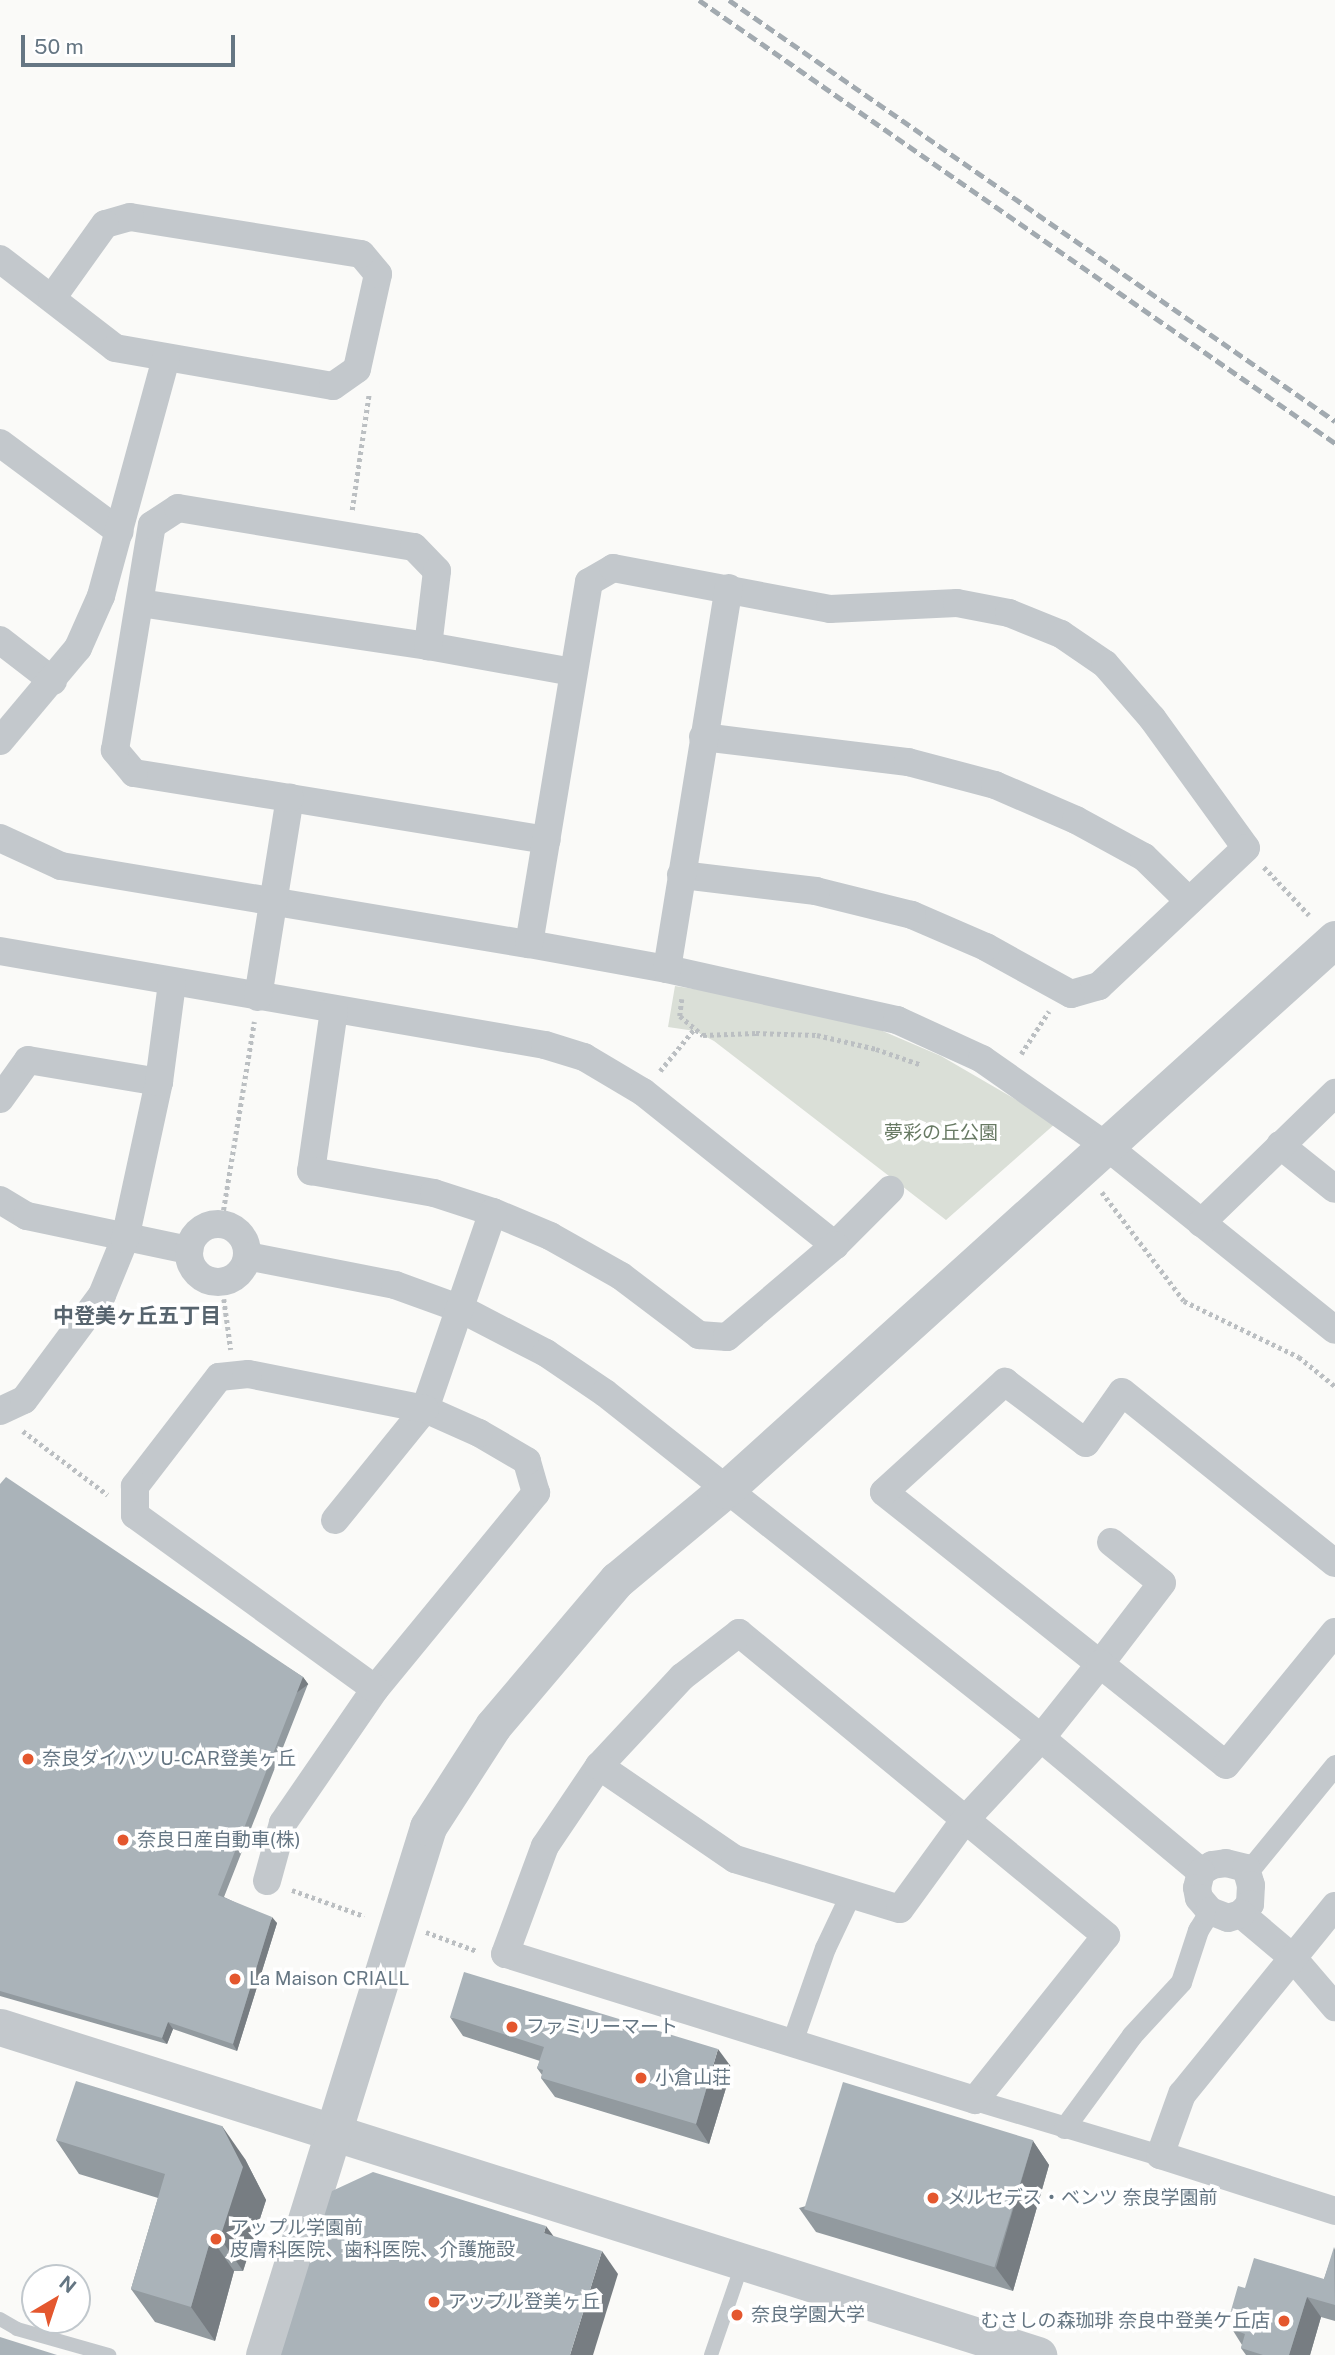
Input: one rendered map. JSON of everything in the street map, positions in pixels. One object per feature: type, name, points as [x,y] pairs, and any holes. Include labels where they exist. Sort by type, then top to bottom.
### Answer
[{"type":"street","points":[[0,259],[115,348],[333,386],[357,369],[378,274],[360,254],[130,217],[105,224],[52,298]]},
{"type":"street","points":[[0,741],[78,648],[101,596],[166,359]]},
{"type":"street","points":[[0,443],[120,532]]},
{"type":"street","points":[[428,646],[437,571],[414,547],[178,508],[152,525],[115,750],[134,773],[547,840]]},
{"type":"street","points":[[529,944],[589,582],[613,568],[830,609],[957,603],[1009,613],[1061,634],[1105,664],[1152,718],[1247,848],[1099,986],[1071,994],[986,947],[912,915],[816,891],[681,875]]},
{"type":"street","points":[[675,978],[681,875],[729,588]]},
{"type":"street","points":[[140,603],[428,646],[573,672]]},
{"type":"street","points":[[0,640],[53,681]]},
{"type":"street","points":[[703,737],[908,762],[995,785],[1076,820],[1144,857],[1189,901]]},
{"type":"street","points":[[258,997],[290,798]]},
{"type":"street","points":[[0,838],[61,866],[529,944],[675,978],[897,1020],[982,1059],[1105,1145],[1335,1330]]},
{"type":"street","points":[[264,2355],[331,2132],[428,1827],[493,1726],[617,1580],[725,1490],[1105,1145],[1322,927]]},
{"type":"street","points":[[0,951],[172,983],[545,1045],[584,1057],[643,1092],[835,1245]]},
{"type":"street","points":[[10,1420],[102,1295],[125,1239],[159,1082],[172,983]]},
{"type":"street","points":[[334,1010],[311,1171],[435,1193],[493,1212],[550,1236],[621,1276],[699,1335],[727,1337],[835,1245],[890,1190]]},
{"type":"street","points":[[0,1098],[29,1060],[159,1082]]},
{"type":"street","points":[[1201,1223],[1335,1093]]},
{"type":"street","points":[[1280,1145],[1335,1189]]},
{"type":"street","points":[[0,1200],[27,1216],[125,1239],[189,1250]]},
{"type":"street","points":[[335,1520],[425,1409],[493,1212]]},
{"type":"street","points":[[212,1224],[221,1224],[230,1226],[243,1238],[247,1256],[238,1274],[229,1280],[210,1281],[194,1269],[189,1250],[196,1234],[212,1224]]},
{"type":"street","points":[[247,1256],[395,1285],[461,1309],[546,1353],[606,1393],[1041,1738],[1202,1872]]},
{"type":"street","points":[[267,1881],[283,1823],[375,1689],[536,1493],[527,1461],[479,1433],[425,1409],[248,1374],[219,1377],[135,1486],[135,1515],[375,1689]]},
{"type":"street","points":[[1335,1563],[1122,1392],[1086,1443],[1005,1382],[884,1492],[1226,1765],[1335,1632]]},
{"type":"street","points":[[599,1766],[735,1859],[900,1909],[964,1821],[1041,1738],[1162,1583],[1111,1542]]},
{"type":"street","points":[[975,2100],[1106,1936],[739,1633],[682,1677],[599,1766],[545,1846],[505,1954],[1064,2128],[1160,2155],[1335,2211]]},
{"type":"street","points":[[1246,1868],[1251,1885],[1250,1904],[1241,1914],[1228,1918],[1210,1911],[1199,1898],[1197,1888],[1202,1872],[1212,1865],[1226,1863],[1246,1868],[1254,1864],[1335,1765]]},
{"type":"street","points":[[792,2042],[825,1948],[850,1895]]},
{"type":"street","points":[[1160,2155],[1182,2094],[1335,1906]]},
{"type":"street","points":[[1064,2128],[1132,2035],[1181,1982],[1198,1930],[1210,1911]]},
{"type":"street","points":[[1241,1914],[1293,1958],[1322,1996],[1335,2007]]},
{"type":"street","points":[[0,2027],[1038,2355]]},
{"type":"lane","points":[[711,2355],[744,2260]]},
{"type":"lane","points":[[0,2319],[17,2329],[109,2355]]},
{"type":"path","points":[[348,537],[371,380],[357,369]]},
{"type":"path","points":[[1247,848],[1322,927]]},
{"type":"path","points":[[675,978],[680,1016],[704,1035],[817,1035],[876,1049],[920,1065]]},
{"type":"path","points":[[1018,1058],[1063,990]]},
{"type":"path","points":[[221,1224],[258,997]]},
{"type":"path","points":[[643,1092],[695,1028]]},
{"type":"path","points":[[1098,1185],[1184,1301],[1298,1357],[1335,1386]]},
{"type":"path","points":[[224,1299],[234,1375]]},
{"type":"path","points":[[10,1420],[135,1515]]},
{"type":"path","points":[[294,1891],[364,1916]]},
{"type":"path","points":[[434,1935],[480,1952]]},
{"type":"green space","name":"夢彩の丘公園","points":[[675,986],[779,1002],[857,1020],[941,1056],[1056,1123],[946,1220],[714,1041],[695,1031],[668,1027]]},
{"type":"building","name":"奈良日産自動車(株)","points":[[6,1477],[303,1677],[218,1895],[272,1917],[233,2044],[168,2022],[162,2038],[0,1991],[0,1484]]},
{"type":"building","points":[[464,1972],[718,2049],[696,2124],[541,2078],[543,2070],[537,2068],[544,2047],[450,2017]]},
{"type":"building","points":[[76,2081],[222,2126],[243,2167],[220,2238],[211,2238],[191,2307],[131,2289],[165,2174],[56,2140]]},
{"type":"building","name":"メルセデス・ベンツ 奈良学園前","points":[[843,2082],[1033,2140],[994,2267],[804,2209]]},
{"type":"building","name":"アップル登美ヶ丘","points":[[373,2172],[546,2226],[544,2233],[602,2251],[570,2355],[281,2355],[332,2191]]},
{"type":"building","points":[[1334,2247],[1335,2305],[1307,2297],[1289,2355],[1263,2355],[1241,2348],[1245,2334],[1232,2329],[1236,2316],[1230,2314],[1238,2286],[1245,2288],[1254,2258],[1324,2279]]},
{"type":"building","points":[[0,2337],[57,2355],[0,2355]]},
{"type":"railway","points":[[699,0],[1335,443]]},
{"type":"railway","points":[[729,0],[1335,421]]},
{"type":"place","name":"奈良ダイハツ U-CAR登美ヶ丘","points":[[28,1759]]},
{"type":"place","name":"奈良日産自動車(株)","points":[[123,1840]]},
{"type":"place","name":"La Maison CRIALL","points":[[235,1979]]},
{"type":"place","name":"ファミリーマート","points":[[512,2027]]},
{"type":"place","name":"小倉山荘","points":[[641,2078]]},
{"type":"place","name":"メルセデス・ベンツ 奈良学園前","points":[[933,2198]]},
{"type":"place","name":"アップル学園前 皮膚科医院、歯科医院、介護施設","points":[[216,2239]]},
{"type":"place","name":"アップル登美ヶ丘","points":[[434,2302]]},
{"type":"place","name":"奈良学園大学","points":[[737,2315]]},
{"type":"place","name":"むさしの森珈琲 奈良中登美ケ丘店","points":[[1284,2321]]},
{"type":"district","name":"中登美ヶ丘五丁目","points":[[137,1316]]}]
